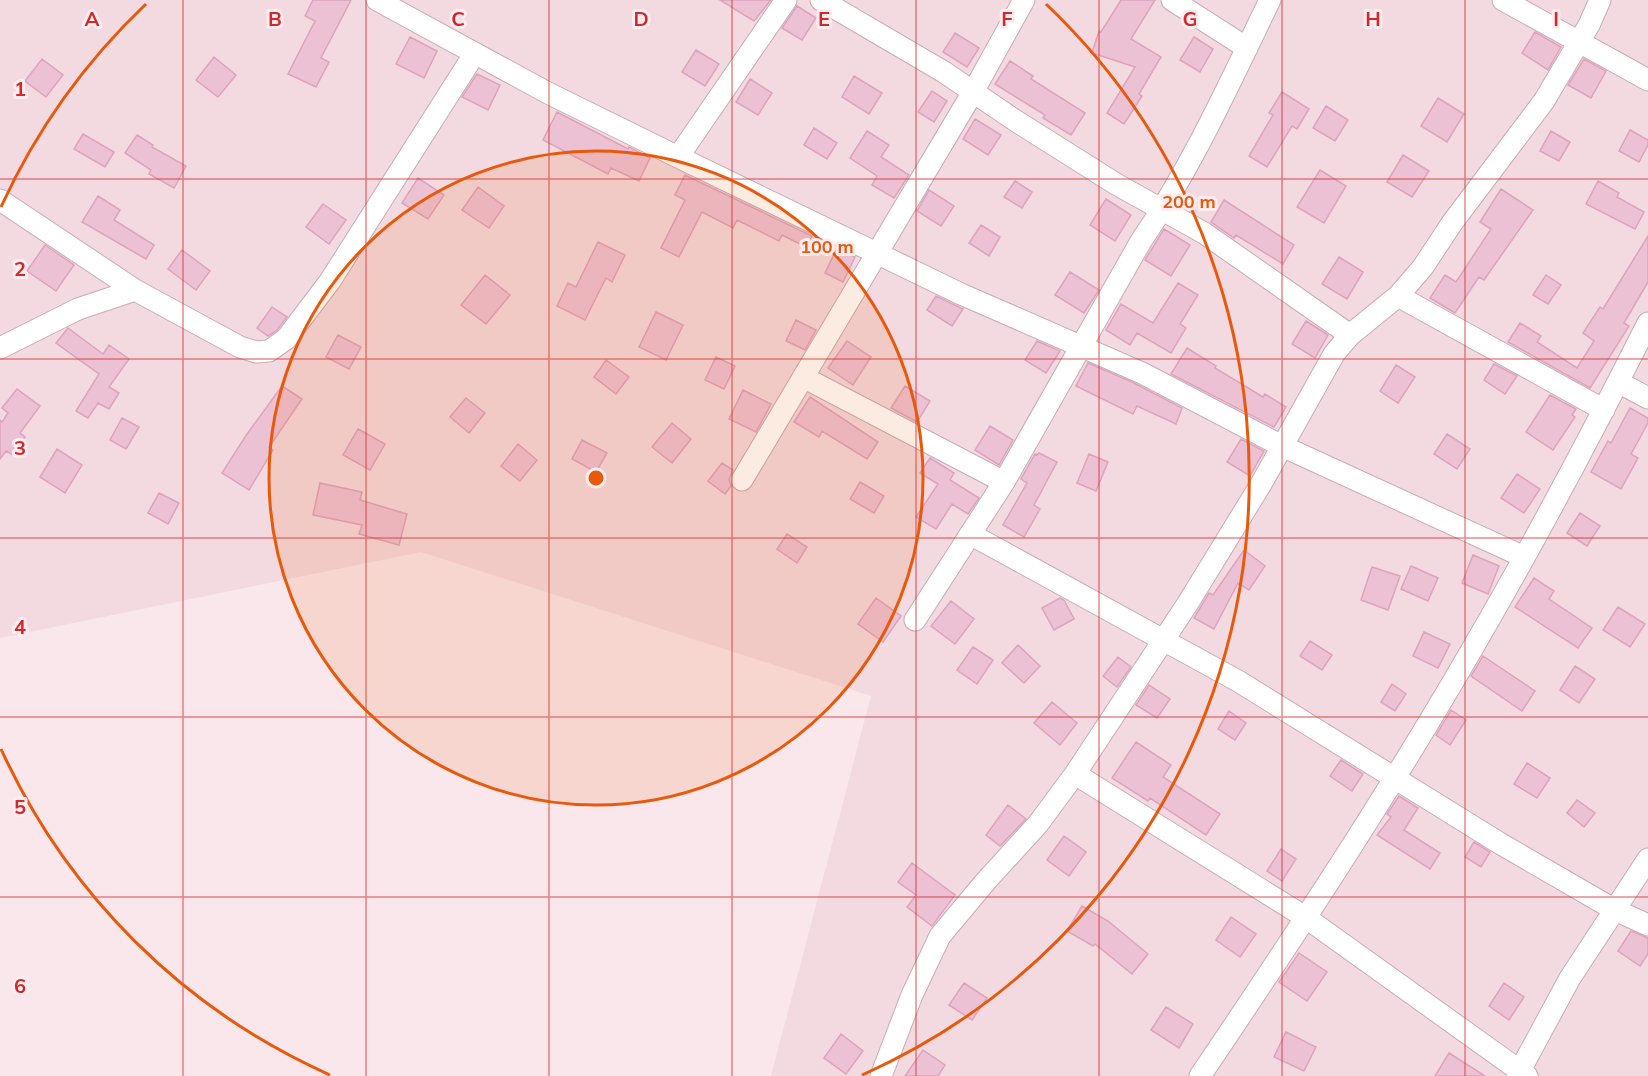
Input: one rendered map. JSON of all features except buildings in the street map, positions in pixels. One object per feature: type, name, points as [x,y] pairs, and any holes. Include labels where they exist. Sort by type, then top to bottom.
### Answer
[{"type":"street","points":[[377,0],[548,93],[678,157],[961,294],[1142,373],[1282,446],[1524,557]]},
{"type":"street","points":[[678,157],[786,0]]},
{"type":"street","points":[[820,0],[944,72],[1116,184],[1204,233],[1350,334]]},
{"type":"street","points":[[742,480],[973,92],[1024,0]]},
{"type":"street","points":[[1172,0],[1247,48]]},
{"type":"street","points":[[915,620],[1004,482],[1141,241],[1162,210],[1204,137],[1270,0]]},
{"type":"street","points":[[1503,0],[1580,40],[1648,80]]},
{"type":"street","points":[[881,1076],[912,995],[940,936],[986,880],[1038,824],[1075,774],[1188,603],[1334,354],[1350,334],[1398,296],[1424,267],[1452,223],[1544,101],[1580,40],[1600,0]]},
{"type":"street","points":[[0,200],[135,290],[240,347],[256,352],[269,351],[286,339],[330,281],[475,53]]},
{"type":"street","points":[[0,348],[78,309],[135,290]]},
{"type":"street","points":[[1398,296],[1604,410]]},
{"type":"street","points":[[1200,1076],[1305,917],[1471,651],[1583,452],[1648,323]]},
{"type":"street","points":[[803,377],[1004,482]]},
{"type":"street","points":[[1618,382],[1648,398]]},
{"type":"street","points":[[970,534],[1238,681],[1501,844],[1615,910],[1648,925]]},
{"type":"street","points":[[1075,774],[1305,917],[1521,1075],[1570,978],[1648,860]]},
{"type":"shaded area","points":[[0,0],[1648,0],[1648,1076],[771,1076],[871,696],[421,552],[0,638]]}]
